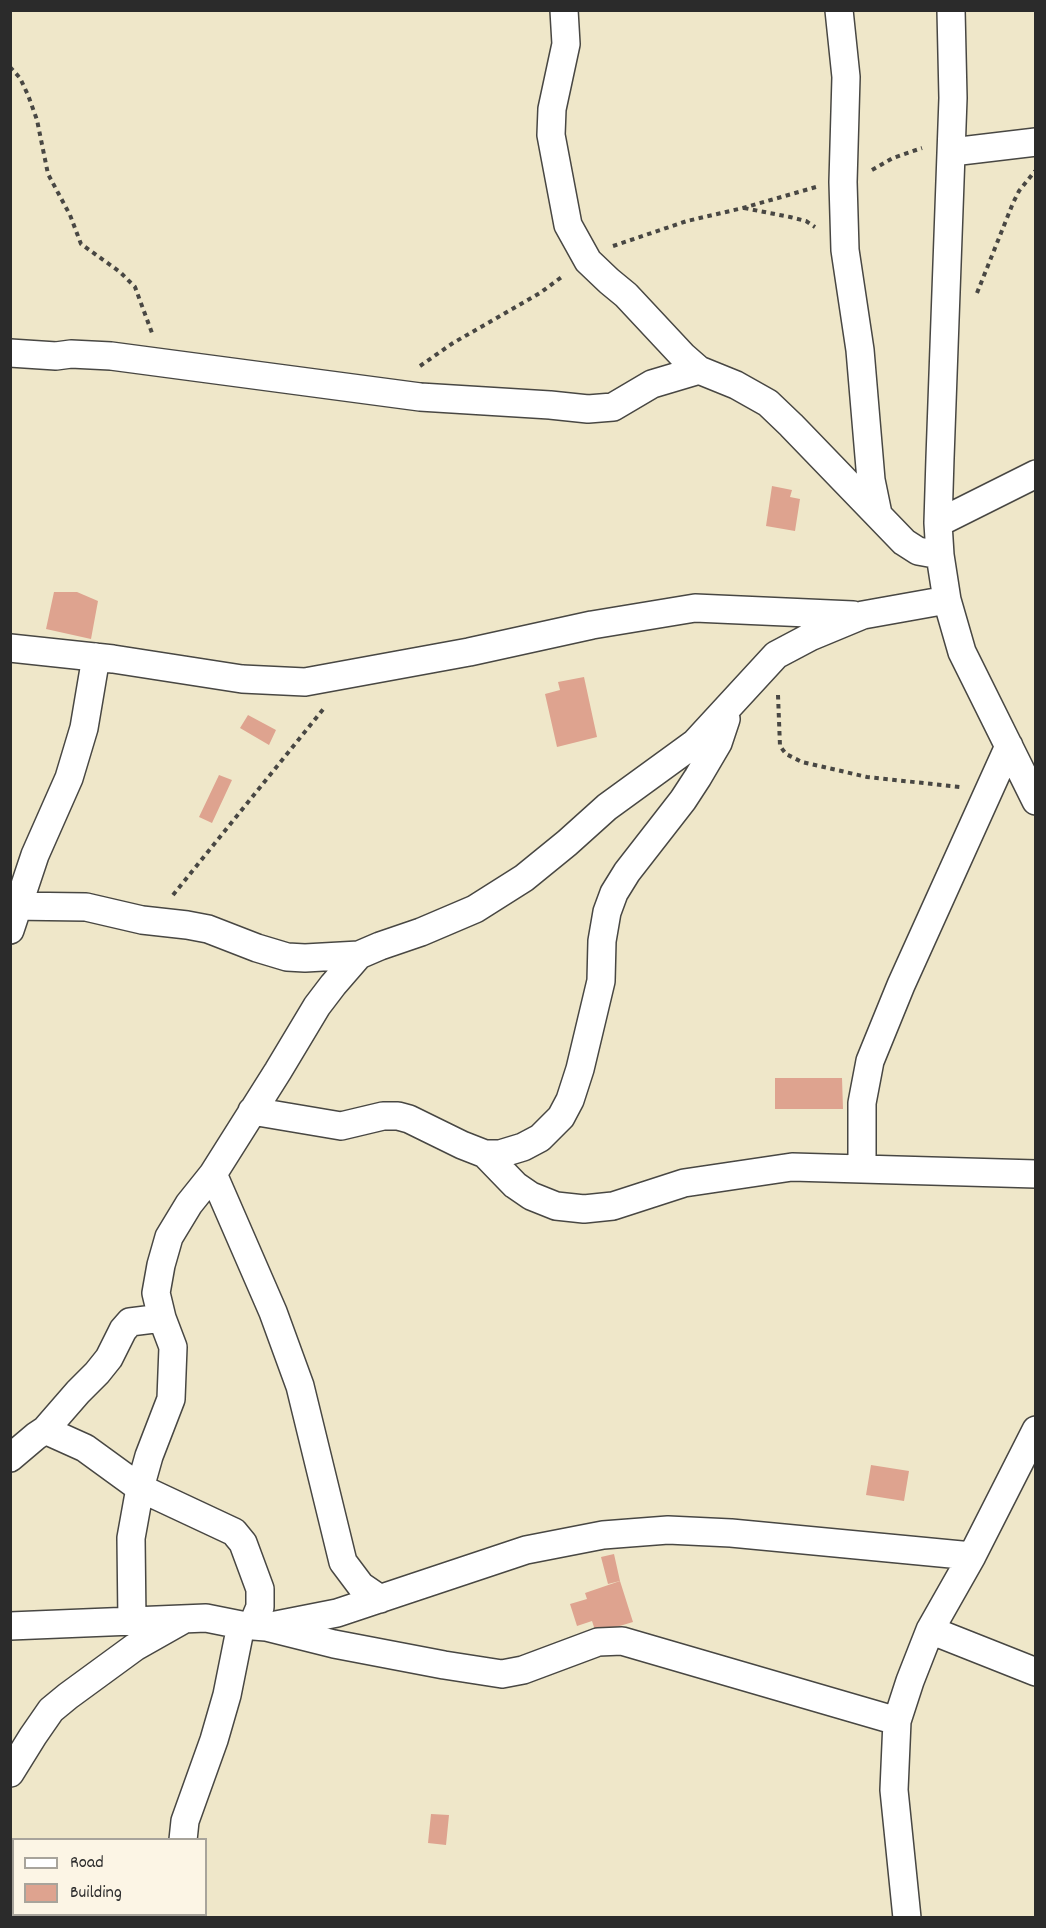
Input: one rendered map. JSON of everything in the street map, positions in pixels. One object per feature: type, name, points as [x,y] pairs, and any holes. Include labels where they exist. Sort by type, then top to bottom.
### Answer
[{"type":"street","points":[[564,10],[566,44],[552,109],[551,135],[568,225],[588,261],[626,295],[699,370],[736,385],[768,403],[904,542],[918,551],[940,555]]},
{"type":"street","points":[[839,10],[846,77],[844,250],[860,350],[871,480],[878,514]]},
{"type":"street","points":[[951,10],[954,98],[938,523],[940,555],[947,600],[962,652],[1035,799]]},
{"type":"street","points":[[952,145],[1035,142]]},
{"type":"street","points":[[10,353],[111,356],[420,397],[588,409],[613,407],[652,384],[699,370]]},
{"type":"street","points":[[938,523],[1035,474]]},
{"type":"street","points":[[96,657],[84,728],[69,778],[35,855],[13,914],[86,908],[151,922],[208,929],[287,957],[359,955],[475,909],[524,878],[607,807],[695,743],[776,656],[810,637],[863,615],[947,600]]},
{"type":"street","points":[[10,648],[96,657],[242,679],[305,682],[469,652],[592,625],[695,608],[863,615]]},
{"type":"street","points":[[252,1111],[341,1126],[383,1116],[398,1116],[485,1154],[500,1155],[540,1138],[561,1117],[570,1100],[580,1069],[601,981],[602,941],[606,912],[614,893],[698,777],[718,743],[732,704]]},
{"type":"street","points":[[862,1169],[862,1102],[870,1061],[901,985],[1010,746]]},
{"type":"street","points":[[132,1622],[131,1538],[140,1488],[149,1456],[171,1398],[173,1347],[156,1293],[169,1237],[189,1204],[213,1174],[317,1006],[359,955]]},
{"type":"street","points":[[485,1154],[514,1185],[531,1196],[556,1206],[584,1209],[613,1206],[684,1183],[792,1167],[1035,1174]]},
{"type":"street","points":[[213,1174],[273,1312],[300,1386],[343,1562],[361,1586],[380,1599]]},
{"type":"street","points":[[10,1458],[40,1433],[109,1358],[123,1330],[130,1322],[162,1318]]},
{"type":"street","points":[[907,1917],[894,1790],[897,1721],[930,1630],[972,1556],[1035,1430]]},
{"type":"street","points":[[10,1446],[40,1433],[85,1448],[140,1488],[234,1532],[243,1543],[260,1589],[260,1607],[227,1695],[214,1740],[185,1821],[183,1838]]},
{"type":"street","points":[[253,1626],[337,1612],[526,1550],[603,1535],[668,1530],[802,1539],[972,1556]]},
{"type":"street","points":[[10,1626],[206,1618],[480,1672],[502,1674],[523,1670],[598,1642],[622,1641],[804,1696],[897,1721]]},
{"type":"street","points":[[10,1773],[51,1710],[135,1647],[185,1619]]},
{"type":"street","points":[[930,1630],[1035,1672]]},
{"type":"path","points":[[10,67],[20,78],[28,95],[37,120],[48,174],[70,215],[81,244],[120,272],[135,287],[157,343],[176,364]]},
{"type":"path","points":[[378,392],[453,343],[540,293],[604,250],[687,221],[843,182],[867,173],[893,158],[952,145]]},
{"type":"path","points":[[945,325],[977,293],[1013,203],[1035,170]]},
{"type":"path","points":[[743,208],[806,221],[827,234],[844,250]]},
{"type":"path","points":[[776,656],[778,730],[780,746],[786,754],[801,762],[867,777],[990,790]]},
{"type":"path","points":[[151,922],[325,708],[342,675]]},
{"type":"building","points":[[772,486],[792,490],[790,497],[800,499],[795,531],[766,526]]},
{"type":"building","points":[[54,592],[77,592],[98,601],[91,639],[46,629]]},
{"type":"building","points":[[584,677],[597,737],[557,747],[545,694],[560,690],[558,682]]},
{"type":"building","points":[[248,715],[276,730],[269,745],[240,728]]},
{"type":"building","points":[[219,775],[232,780],[212,823],[199,817]]},
{"type":"building","points":[[775,1078],[842,1078],[843,1109],[775,1109]]},
{"type":"building","points":[[871,1465],[909,1471],[904,1501],[866,1495]]},
{"type":"building","points":[[614,1554],[620,1581],[608,1584],[601,1557]]},
{"type":"building","points":[[620,1581],[633,1622],[596,1633],[592,1621],[577,1626],[570,1604],[587,1599],[585,1593]]},
{"type":"building","points":[[431,1814],[449,1815],[446,1845],[428,1843]]}]
